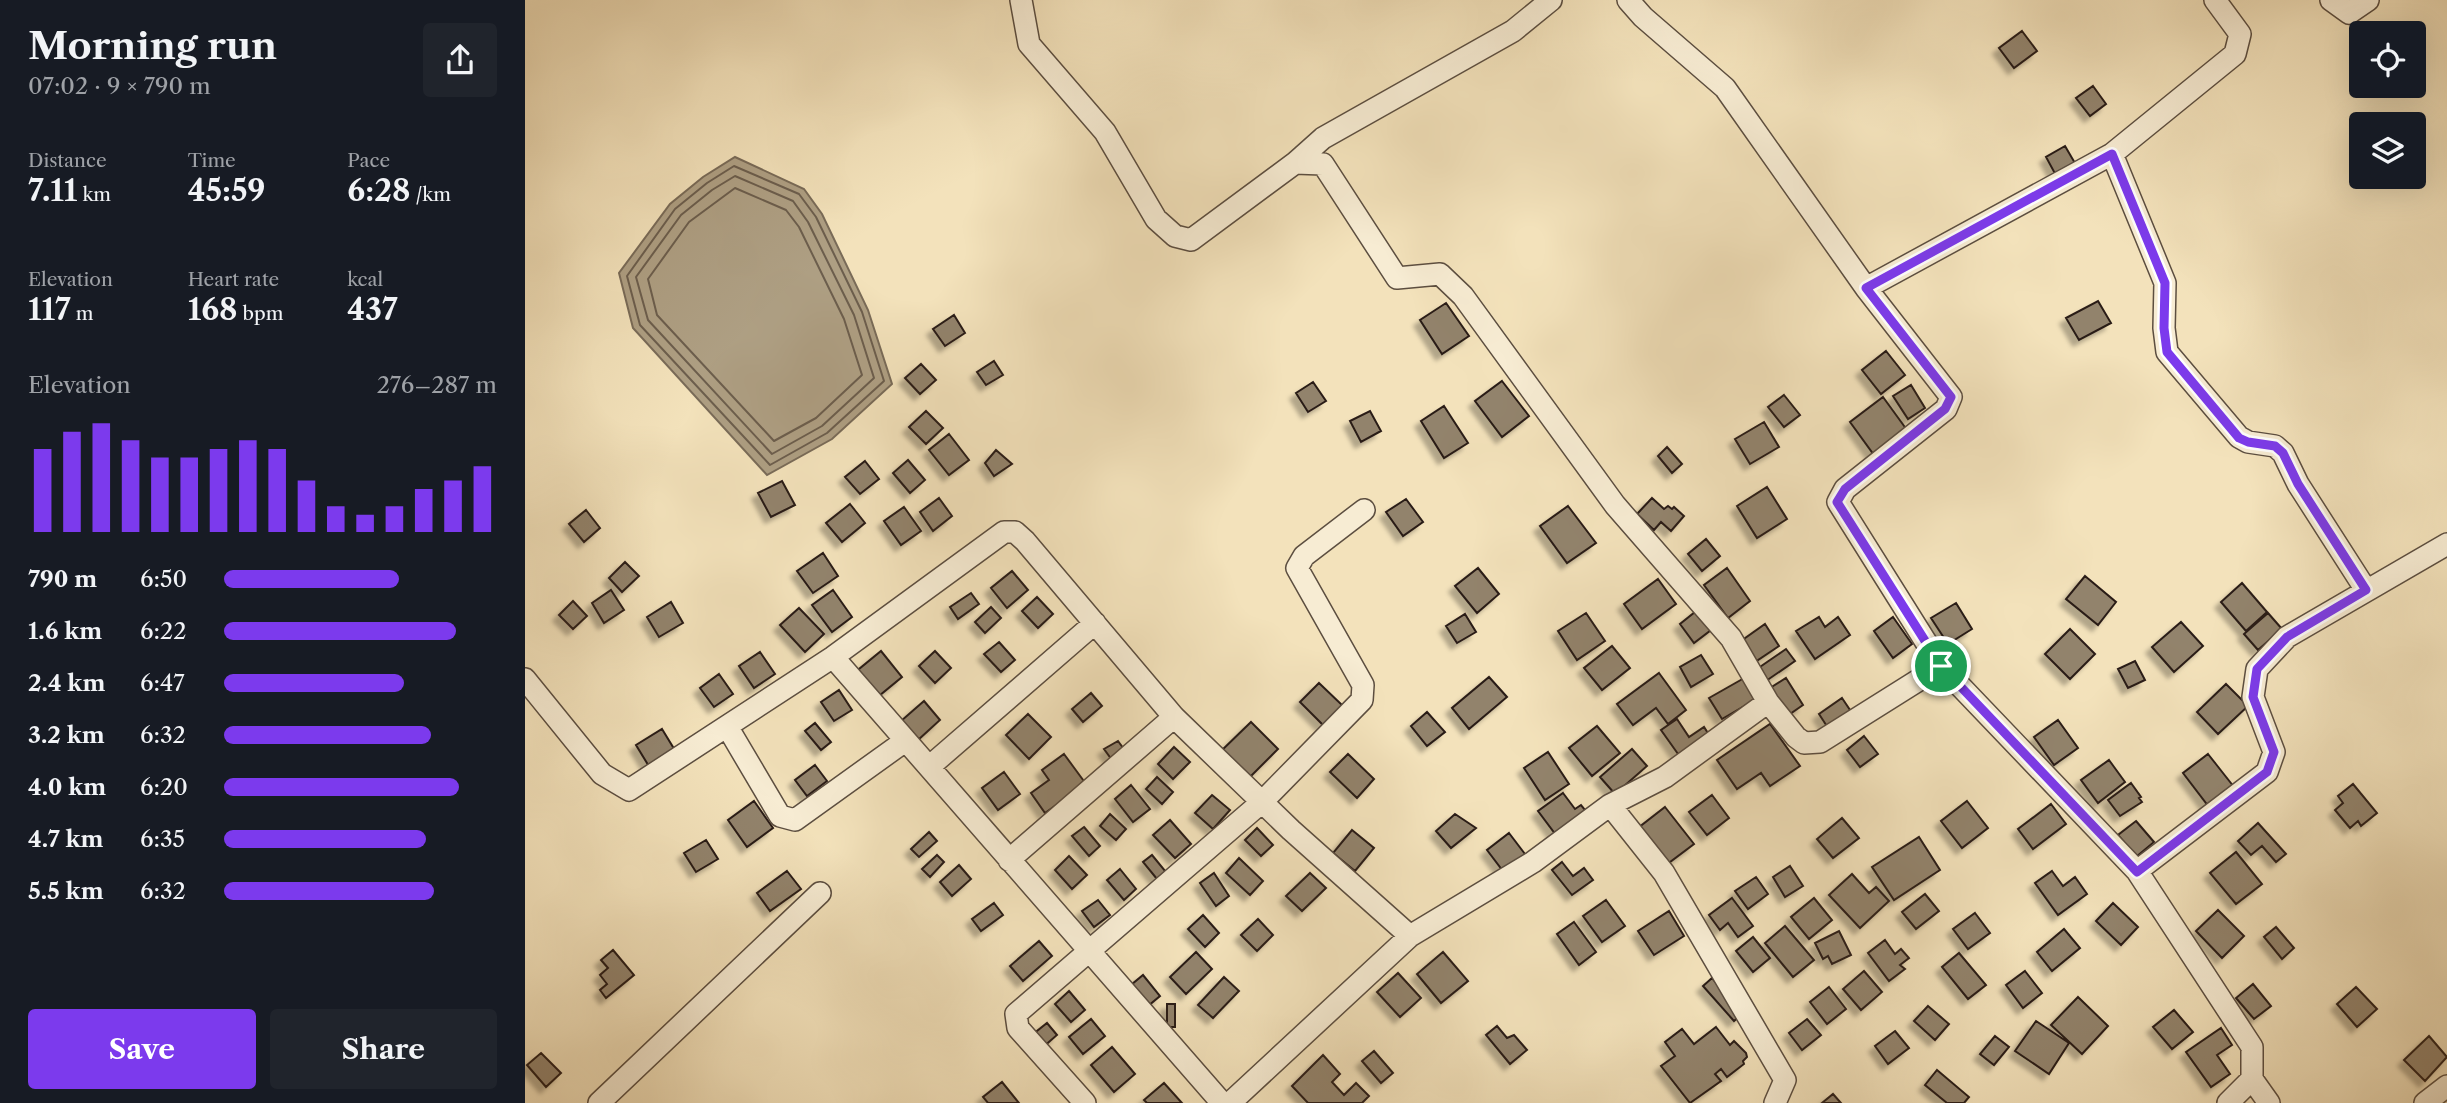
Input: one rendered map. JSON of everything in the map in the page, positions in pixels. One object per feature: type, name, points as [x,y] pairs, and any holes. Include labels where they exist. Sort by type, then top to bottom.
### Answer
[{"type":"street","points":[[1021,0],[1029,44],[1104,132],[1156,219],[1175,236],[1191,240],[1296,163],[1322,138],[1513,31],[1551,0]]},
{"type":"street","points":[[1628,0],[1643,17],[1725,89],[1866,288],[1951,397],[1945,409],[1845,489],[1837,502],[1941,666],[2137,872],[2252,1047],[2252,1079],[2269,1103]]},
{"type":"street","points":[[1866,288],[2112,154],[2235,54],[2240,34],[2215,0]]},
{"type":"street","points":[[2331,0],[2349,13],[2368,0]]},
{"type":"street","points":[[2112,154],[2165,283],[2164,328],[2167,352],[2239,438],[2275,446],[2283,453],[2298,484],[2366,590]]},
{"type":"street","points":[[1296,163],[1323,164],[1397,278],[1440,274],[1463,296],[1615,505],[1731,638],[1768,702],[1796,737],[1804,743],[1820,743],[1941,666]]},
{"type":"street","points":[[1085,1103],[1018,1028],[1016,1014],[1262,802],[1362,700],[1363,685],[1297,568],[1304,556],[1364,510]]},
{"type":"street","points":[[525,678],[602,774],[629,790],[728,728],[833,657],[1004,532],[1015,532],[1174,716],[1262,802],[1410,936]]},
{"type":"street","points":[[2137,872],[2267,772],[2274,752],[2253,697],[2257,669],[2287,637],[2447,544]]},
{"type":"street","points":[[929,768],[1095,623]]},
{"type":"street","points":[[833,657],[1222,1103]]},
{"type":"street","points":[[1230,1103],[1410,936],[1534,862],[1610,805],[1665,777],[1768,702]]},
{"type":"street","points":[[1009,860],[1174,716]]},
{"type":"street","points":[[728,728],[780,816],[795,820],[905,741]]},
{"type":"street","points":[[1610,805],[1664,873],[1785,1080],[1775,1103]]},
{"type":"street","points":[[599,1103],[820,893]]},
{"type":"street","points":[[2228,1103],[2252,1079]]},
{"type":"street","points":[[2425,1103],[2447,1086]]},
{"type":"water","points":[[735,157],[804,189],[822,214],[868,310],[892,384],[832,439],[767,475],[633,328],[619,273],[670,204],[703,177]]},
{"type":"building","points":[[2022,31],[2037,51],[2014,68],[1999,48]]},
{"type":"building","points":[[2093,86],[2106,104],[2090,116],[2076,98]]},
{"type":"building","points":[[2065,146],[2079,170],[2059,181],[2046,157]]},
{"type":"building","points":[[2098,301],[2111,323],[2079,340],[2066,318]]},
{"type":"building","points":[[1446,303],[1469,336],[1442,354],[1420,320]]},
{"type":"building","points":[[954,315],[965,333],[945,346],[933,329]]},
{"type":"building","points":[[1886,351],[1905,375],[1881,394],[1862,370]]},
{"type":"building","points":[[994,361],[1003,375],[986,385],[977,372]]},
{"type":"building","points":[[921,364],[936,380],[920,394],[905,378]]},
{"type":"building","points":[[1502,381],[1529,416],[1502,437],[1475,401]]},
{"type":"building","points":[[1313,382],[1326,401],[1308,412],[1296,393]]},
{"type":"building","points":[[1911,385],[1925,408],[1908,419],[1893,396]]},
{"type":"building","points":[[1784,395],[1800,415],[1784,427],[1768,407]]},
{"type":"building","points":[[1883,397],[1907,430],[1874,455],[1850,422]]},
{"type":"building","points":[[1444,406],[1468,443],[1444,458],[1421,421]]},
{"type":"building","points":[[926,411],[943,428],[926,444],[909,427]]},
{"type":"building","points":[[1370,411],[1381,431],[1361,442],[1350,421]]},
{"type":"building","points":[[1764,422],[1779,447],[1750,464],[1735,439]]},
{"type":"building","points":[[949,434],[969,460],[949,475],[929,450]]},
{"type":"building","points":[[1667,447],[1682,464],[1672,473],[1658,456]]},
{"type":"building","points":[[996,450],[1012,464],[994,476],[985,463]]},
{"type":"building","points":[[908,460],[925,480],[910,493],[893,473]]},
{"type":"building","points":[[865,461],[879,479],[860,494],[845,477]]},
{"type":"building","points":[[782,481],[795,505],[771,517],[758,493]]},
{"type":"building","points":[[1767,487],[1787,519],[1757,538],[1737,506]]},
{"type":"building","points":[[939,498],[952,516],[933,531],[920,512]]},
{"type":"building","points":[[1652,498],[1664,509],[1668,506],[1672,509],[1674,507],[1684,516],[1671,531],[1661,522],[1654,530],[1637,514]]},
{"type":"building","points":[[1406,499],[1423,522],[1403,536],[1386,512]]},
{"type":"building","points":[[850,504],[865,523],[842,542],[826,523]]},
{"type":"building","points":[[1568,506],[1596,543],[1567,563],[1540,526]]},
{"type":"building","points":[[904,507],[921,531],[901,545],[884,521]]},
{"type":"building","points":[[586,510],[600,528],[584,542],[569,524]]},
{"type":"building","points":[[1706,539],[1720,556],[1702,571],[1688,554]]},
{"type":"building","points":[[823,553],[838,576],[813,593],[797,571]]},
{"type":"building","points":[[625,562],[639,576],[622,592],[609,578]]},
{"type":"building","points":[[1478,568],[1499,594],[1477,613],[1455,586]]},
{"type":"building","points":[[1727,568],[1750,601],[1728,618],[1704,585]]},
{"type":"building","points":[[1012,571],[1028,590],[1007,608],[991,588]]},
{"type":"building","points":[[2085,576],[2116,602],[2098,625],[2066,599]]},
{"type":"building","points":[[1658,579],[1676,604],[1642,629],[1624,604]]},
{"type":"building","points":[[2242,583],[2267,612],[2246,631],[2221,602]]},
{"type":"building","points":[[611,590],[624,610],[604,623],[592,603]]},
{"type":"building","points":[[833,590],[852,617],[832,632],[812,605]]},
{"type":"building","points":[[971,593],[979,604],[958,619],[950,607]]},
{"type":"building","points":[[1037,597],[1053,614],[1038,628],[1022,611]]},
{"type":"building","points":[[573,601],[587,616],[573,629],[559,615]]},
{"type":"building","points":[[671,602],[683,623],[659,637],[647,617]]},
{"type":"building","points":[[1956,603],[1972,629],[1948,644],[1931,618]]},
{"type":"building","points":[[991,607],[1001,618],[985,633],[975,622]]},
{"type":"building","points":[[799,608],[824,634],[805,652],[780,625]]},
{"type":"building","points":[[1700,608],[1715,627],[1694,643],[1680,624]]},
{"type":"building","points":[[1586,613],[1605,641],[1577,660],[1558,631]]},
{"type":"building","points":[[2268,613],[2282,629],[2258,650],[2244,634]]},
{"type":"building","points":[[1465,614],[1476,632],[1457,643],[1446,626]]},
{"type":"building","points":[[1819,617],[1825,627],[1838,617],[1850,635],[1815,659],[1796,631]]},
{"type":"building","points":[[1893,617],[1912,644],[1893,658],[1874,631]]},
{"type":"building","points":[[2181,622],[2203,646],[2174,672],[2152,647]]},
{"type":"building","points":[[1765,624],[1779,646],[1755,662],[1741,641]]},
{"type":"building","points":[[2070,629],[2095,654],[2070,679],[2045,654]]},
{"type":"building","points":[[999,642],[1015,660],[1001,672],[984,654]]},
{"type":"building","points":[[1612,646],[1630,668],[1602,690],[1584,668]]},
{"type":"building","points":[[1786,649],[1795,661],[1766,681],[1757,669]]},
{"type":"building","points":[[881,651],[902,677],[874,700],[853,674]]},
{"type":"building","points":[[935,651],[951,668],[935,683],[919,666]]},
{"type":"building","points":[[760,652],[775,674],[754,688],[739,666]]},
{"type":"building","points":[[1701,655],[1713,674],[1691,687],[1680,667]]},
{"type":"building","points":[[2135,661],[2145,680],[2128,688],[2118,669]]},
{"type":"building","points":[[1659,673],[1686,710],[1668,724],[1656,708],[1633,725],[1617,704]]},
{"type":"building","points":[[719,674],[733,694],[714,707],[700,688]]},
{"type":"building","points":[[1489,677],[1507,697],[1469,729],[1452,708]]},
{"type":"building","points":[[1746,677],[1758,698],[1722,719],[1709,698]]},
{"type":"building","points":[[1786,678],[1803,705],[1787,716],[1770,688]]},
{"type":"building","points":[[1319,683],[1343,706],[1323,725],[1300,702]]},
{"type":"building","points":[[2226,684],[2248,706],[2218,734],[2197,712]]},
{"type":"building","points":[[839,690],[852,710],[834,721],[821,702]]},
{"type":"building","points":[[1091,693],[1102,706],[1083,722],[1072,709]]},
{"type":"building","points":[[1842,698],[1854,716],[1830,731],[1819,714]]},
{"type":"building","points":[[924,701],[940,720],[918,740],[901,721]]},
{"type":"building","points":[[1427,712],[1445,732],[1427,746],[1411,726]]},
{"type":"building","points":[[1028,714],[1051,737],[1029,759],[1006,735]]},
{"type":"building","points":[[1677,719],[1689,737],[1704,727],[1713,741],[1683,761],[1661,730]]},
{"type":"building","points":[[2058,720],[2078,748],[2054,765],[2034,737]]},
{"type":"building","points":[[1251,722],[1278,749],[1246,781],[1219,753]]},
{"type":"building","points":[[815,723],[831,742],[821,750],[805,731]]},
{"type":"building","points":[[1770,724],[1800,766],[1770,786],[1761,773],[1737,789],[1717,760]]},
{"type":"building","points":[[1597,726],[1620,753],[1592,776],[1569,748]]},
{"type":"building","points":[[662,729],[676,752],[650,768],[636,745]]},
{"type":"building","points":[[1864,736],[1878,754],[1860,767],[1847,750]]},
{"type":"building","points":[[1118,741],[1126,752],[1112,760],[1104,749]]},
{"type":"building","points":[[1174,747],[1190,762],[1173,779],[1158,764]]},
{"type":"building","points":[[1632,749],[1647,766],[1615,794],[1600,777]]},
{"type":"building","points":[[1548,752],[1569,784],[1545,800],[1524,768]]},
{"type":"building","points":[[1064,754],[1086,784],[1045,813],[1031,793],[1049,780],[1042,770]]},
{"type":"building","points":[[1348,754],[1374,779],[1357,798],[1330,772]]},
{"type":"building","points":[[2208,754],[2234,787],[2209,807],[2183,773]]},
{"type":"building","points":[[2109,760],[2125,782],[2098,803],[2081,780]]},
{"type":"building","points":[[815,765],[827,781],[807,796],[795,780]]},
{"type":"building","points":[[1004,772],[1020,794],[998,810],[982,788]]},
{"type":"building","points":[[1157,777],[1173,792],[1162,804],[1146,789]]},
{"type":"building","points":[[2131,783],[2142,802],[2120,816],[2108,800]]},
{"type":"building","points":[[2353,784],[2377,813],[2361,826],[2358,821],[2350,828],[2335,810],[2343,803],[2338,796]]},
{"type":"building","points":[[1131,785],[1150,809],[1133,822],[1115,799]]},
{"type":"building","points":[[1563,793],[1575,809],[1581,805],[1590,816],[1559,839],[1538,811]]},
{"type":"building","points":[[1212,795],[1230,810],[1213,829],[1195,813]]},
{"type":"building","points":[[1712,795],[1729,818],[1707,835],[1689,812]]},
{"type":"building","points":[[754,801],[773,828],[747,847],[728,820]]},
{"type":"building","points":[[1967,801],[1988,828],[1962,848],[1941,821]]},
{"type":"building","points":[[2051,804],[2066,824],[2033,849],[2018,829]]},
{"type":"building","points":[[1665,807],[1694,844],[1666,865],[1638,828]]},
{"type":"building","points":[[1110,814],[1126,829],[1116,840],[1100,826]]},
{"type":"building","points":[[1455,814],[1476,828],[1451,848],[1436,831]]},
{"type":"building","points":[[1842,818],[1859,838],[1833,858],[1817,839]]},
{"type":"building","points":[[1170,820],[1191,844],[1175,858],[1153,835]]},
{"type":"building","points":[[2136,821],[2154,842],[2136,857],[2118,835]]},
{"type":"building","points":[[2258,823],[2286,854],[2276,862],[2262,846],[2251,855],[2238,841]]},
{"type":"building","points":[[1084,827],[1100,846],[1089,856],[1072,836]]},
{"type":"building","points":[[1257,828],[1273,845],[1261,856],[1245,840]]},
{"type":"building","points":[[1352,830],[1374,848],[1355,871],[1333,853]]},
{"type":"building","points":[[929,832],[937,841],[919,857],[911,849]]},
{"type":"building","points":[[1509,833],[1528,858],[1506,875],[1487,850]]},
{"type":"building","points":[[1919,837],[1940,870],[1894,900],[1872,867]]},
{"type":"building","points":[[706,840],[718,859],[696,872],[684,853]]},
{"type":"building","points":[[2236,852],[2262,884],[2236,904],[2210,873]]},
{"type":"building","points":[[937,855],[944,862],[930,877],[922,869]]},
{"type":"building","points":[[1152,855],[1166,872],[1157,879],[1143,862]]},
{"type":"building","points":[[1069,856],[1087,875],[1072,889],[1055,870]]},
{"type":"building","points":[[1239,858],[1263,881],[1250,895],[1226,873]]},
{"type":"building","points":[[1562,862],[1573,876],[1584,868],[1593,880],[1572,895],[1552,870]]},
{"type":"building","points":[[959,865],[971,879],[952,896],[940,882]]},
{"type":"building","points":[[1790,866],[1803,886],[1785,897],[1773,877]]},
{"type":"building","points":[[1120,869],[1136,889],[1124,900],[1107,880]]},
{"type":"building","points":[[787,871],[801,889],[770,911],[757,893]]},
{"type":"building","points":[[2052,871],[2063,886],[2075,877],[2087,894],[2058,915],[2035,883]]},
{"type":"building","points":[[1214,873],[1229,896],[1216,906],[1200,883]]},
{"type":"building","points":[[1310,873],[1326,888],[1302,911],[1286,896]]},
{"type":"building","points":[[1852,874],[1869,893],[1876,887],[1889,901],[1860,928],[1829,895]]},
{"type":"building","points":[[1756,877],[1768,894],[1748,909],[1735,891]]},
{"type":"building","points":[[1925,894],[1939,911],[1916,929],[1902,912]]},
{"type":"building","points":[[1732,898],[1753,926],[1738,937],[1728,923],[1720,930],[1709,915]]},
{"type":"building","points":[[1814,898],[1832,920],[1809,939],[1791,917]]},
{"type":"building","points":[[1098,900],[1110,915],[1094,927],[1082,911]]},
{"type":"building","points":[[1606,900],[1625,926],[1602,942],[1583,916]]},
{"type":"building","points":[[994,903],[1003,915],[981,931],[972,919]]},
{"type":"building","points":[[2113,903],[2138,927],[2121,945],[2096,921]]},
{"type":"building","points":[[2218,910],[2244,936],[2222,958],[2196,931]]},
{"type":"building","points":[[1669,911],[1684,936],[1654,955],[1638,931]]},
{"type":"building","points":[[1975,913],[1990,933],[1968,949],[1953,929]]},
{"type":"building","points":[[1203,915],[1219,933],[1205,947],[1188,929]]},
{"type":"building","points":[[1258,919],[1273,935],[1257,951],[1241,935]]},
{"type":"building","points":[[1574,922],[1596,952],[1579,965],[1557,934]]},
{"type":"building","points":[[1785,926],[1814,960],[1793,977],[1765,943]]},
{"type":"building","points":[[2276,927],[2294,948],[2282,959],[2264,937]]},
{"type":"building","points":[[2064,929],[2080,948],[2052,971],[2037,952]]},
{"type":"building","points":[[1839,931],[1851,955],[1832,964],[1828,956],[1823,959],[1815,943]]},
{"type":"building","points":[[1753,937],[1770,958],[1753,972],[1736,951]]},
{"type":"building","points":[[1885,940],[1895,954],[1901,949],[1909,958],[1900,965],[1905,969],[1889,981],[1868,953]]},
{"type":"building","points":[[1039,941],[1052,956],[1023,981],[1010,966]]},
{"type":"building","points":[[613,950],[634,975],[606,998],[600,990],[607,984],[600,975],[608,968],[601,960]]},
{"type":"building","points":[[1196,952],[1212,969],[1186,994],[1170,977]]},
{"type":"building","points":[[1443,952],[1468,981],[1441,1003],[1417,974]]},
{"type":"building","points":[[1959,953],[1986,985],[1968,999],[1942,967]]},
{"type":"building","points":[[1864,971],[1882,992],[1861,1010],[1843,989]]},
{"type":"building","points":[[2025,971],[2042,993],[2023,1008],[2006,985]]},
{"type":"building","points":[[1398,973],[1421,998],[1400,1017],[1377,992]]},
{"type":"building","points":[[1143,975],[1160,996],[1148,1006],[1131,985]]},
{"type":"building","points":[[1224,977],[1239,991],[1213,1018],[1198,1005]]},
{"type":"building","points":[[1712,978],[1743,1013],[1734,1021],[1703,986]]},
{"type":"building","points":[[2253,984],[2271,1006],[2254,1019],[2236,998]]},
{"type":"building","points":[[1829,987],[1846,1009],[1827,1024],[1810,1002]]},
{"type":"building","points":[[2356,987],[2377,1009],[2357,1027],[2337,1004]]},
{"type":"building","points":[[1069,991],[1085,1010],[1071,1022],[1055,1004]]},
{"type":"building","points":[[2078,997],[2108,1026],[2082,1054],[2051,1025]]},
{"type":"building","points":[[1167,1004],[1175,1004],[1175,1027],[1167,1027]]},
{"type":"building","points":[[1928,1006],[1949,1024],[1935,1040],[1914,1021]]},
{"type":"building","points":[[2174,1010],[2193,1032],[2172,1049],[2153,1027]]},
{"type":"building","points":[[1091,1019],[1105,1036],[1083,1054],[1069,1037]]},
{"type":"building","points":[[1807,1019],[1821,1035],[1802,1050],[1789,1033]]},
{"type":"building","points":[[2036,1021],[2069,1043],[2049,1074],[2015,1051]]},
{"type":"building","points":[[1047,1023],[1057,1035],[1042,1048],[1032,1035]]},
{"type":"building","points":[[1497,1026],[1507,1038],[1514,1035],[1527,1050],[1510,1064],[1486,1035]]},
{"type":"building","points":[[1716,1027],[1730,1045],[1734,1041],[1747,1057],[1743,1061],[1744,1064],[1727,1077],[1721,1069],[1715,1074],[1721,1081],[1690,1103],[1661,1066],[1675,1056],[1665,1042],[1682,1029],[1694,1044]]},
{"type":"building","points":[[2221,1028],[2232,1045],[2217,1055],[2230,1074],[2211,1087],[2186,1052]]},
{"type":"building","points":[[1895,1031],[1909,1048],[1888,1064],[1875,1046]]},
{"type":"building","points":[[1995,1036],[2009,1047],[1994,1065],[1980,1054]]},
{"type":"building","points":[[2429,1036],[2447,1057],[2425,1081],[2404,1060]]},
{"type":"building","points":[[1112,1047],[1135,1074],[1114,1092],[1091,1065]]},
{"type":"building","points":[[1374,1051],[1393,1073],[1381,1083],[1362,1061]]},
{"type":"building","points":[[541,1053],[561,1073],[546,1087],[527,1065]]},
{"type":"building","points":[[1323,1055],[1340,1074],[1332,1082],[1344,1095],[1356,1083],[1369,1096],[1362,1103],[1308,1103],[1292,1086]]},
{"type":"building","points":[[1937,1070],[1969,1097],[1964,1103],[1947,1103],[1925,1085]]},
{"type":"building","points":[[1002,1082],[1019,1103],[988,1103],[983,1097]]},
{"type":"building","points":[[1164,1083],[1182,1103],[1147,1103],[1144,1100]]},
{"type":"building","points":[[1833,1094],[1841,1103],[1822,1103]]},
{"type":"route","points":[[2112,154],[2165,283],[2164,328],[2167,352],[2239,438],[2275,446],[2283,453],[2298,484],[2366,590],[2287,637],[2257,669],[2253,697],[2274,752],[2267,772],[2137,872],[1941,666],[1837,502],[1845,489],[1945,409],[1951,397],[1866,288],[2112,154]]}]
